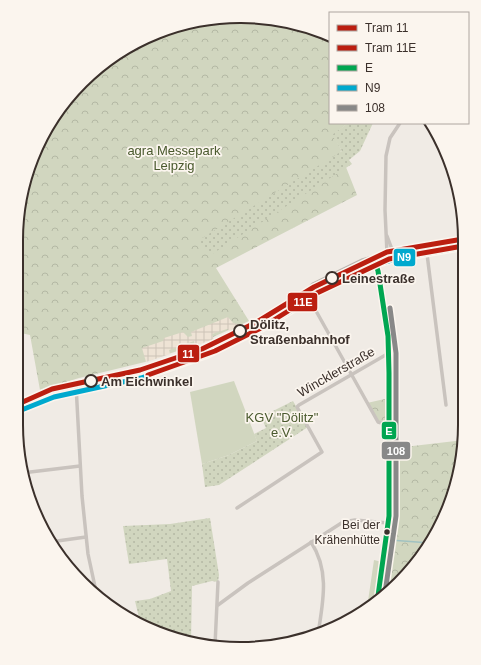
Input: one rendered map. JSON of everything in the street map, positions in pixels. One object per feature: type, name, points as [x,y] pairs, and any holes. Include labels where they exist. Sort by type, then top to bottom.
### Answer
[{"type":"main road","points":[[23,402],[42,394],[140,371],[204,350],[257,323],[306,293],[313,285],[362,261],[374,259],[390,252],[458,241]]},
{"type":"main road","points":[[374,259],[378,271],[389,353],[388,522],[378,593]]},
{"type":"street","points":[[390,252],[385,234],[386,156],[390,138],[399,124]]},
{"type":"street","points":[[426,246],[446,405]]},
{"type":"street","points":[[306,293],[378,422],[388,426]]},
{"type":"street","name":"Wincklerstraße","points":[[237,508],[322,452],[297,407],[389,353]]},
{"type":"street","points":[[76,385],[80,466],[86,536],[95,586]]},
{"type":"street","points":[[28,471],[80,466]]},
{"type":"street","points":[[218,605],[230,595],[339,524],[347,521],[388,522]]},
{"type":"street","points":[[57,541],[86,536]]},
{"type":"street","points":[[311,542],[319,557],[324,575],[319,627]]},
{"type":"street","points":[[215,640],[218,582]]},
{"type":"green space","name":"agra Messepark Leipzig","points":[[226,23],[255,23],[297,30],[329,42],[329,124],[347,124],[333,135],[342,151],[340,152],[357,195],[216,268],[249,321],[195,345],[145,362],[79,378],[40,390],[30,335],[23,334],[23,226],[30,184],[45,144],[52,132],[77,97],[97,77],[108,68],[144,45],[184,30],[198,27]]},
{"type":"green space","points":[[347,124],[373,124],[360,151],[349,160],[352,164],[209,256],[199,240],[342,151],[332,135]]},
{"type":"green space","points":[[234,381],[257,441],[229,455],[202,464],[190,392]]},
{"type":"green space","points":[[389,398],[388,425],[378,422],[367,403]]},
{"type":"green space","name":"KGV \"Dölitz\" e.V.","points":[[293,401],[308,427],[219,485],[205,487],[202,464],[229,455],[257,441],[254,434],[266,428],[261,417]]},
{"type":"green space","points":[[458,441],[451,481],[436,521],[413,557],[404,568],[378,593],[388,523],[387,449]]},
{"type":"green space","points":[[210,518],[219,575],[218,582],[212,581],[192,586],[191,637],[139,617],[135,601],[150,599],[171,591],[167,559],[129,564],[123,526],[170,524]]},
{"type":"green space","points":[[374,560],[382,562],[378,593],[368,600]]},
{"type":"shaded area","points":[[228,317],[233,323],[243,325],[230,331],[227,329],[212,334],[214,339],[195,346],[194,341],[169,350],[170,354],[146,362],[142,348],[163,341],[164,338],[183,332],[188,337],[192,336],[191,332]]},
{"type":"waterway","points":[[382,590],[392,516],[391,463]]},
{"type":"waterway","points":[[390,540],[423,542]]},
{"type":"tram line","name":"11","points":[[23,402],[52,389],[140,370],[202,349],[257,322],[314,287],[387,252],[458,240]]},
{"type":"tram line","name":"11E","points":[[148,375],[215,351],[261,328],[317,293],[389,259],[458,247]]},
{"type":"transit line","name":"E","points":[[374,259],[393,252],[458,241]]},
{"type":"transit line","name":"N9","points":[[23,409],[54,397],[141,378],[207,355],[261,329],[310,299],[317,291],[365,268],[395,259],[458,248]]},
{"type":"transit line","name":"E","points":[[374,259],[378,271],[388,336],[389,373],[389,516],[378,593]]},
{"type":"transit line","name":"108","points":[[386,586],[396,516],[396,353],[390,308]]},
{"type":"place","name":"Leinestraße","points":[[332,278]]},
{"type":"place","name":"Dölitz, Straßenbahnhof","points":[[240,331]]},
{"type":"place","name":"Am Eichwinkel","points":[[91,381]]},
{"type":"place","name":"Bei der Krähenhütte","points":[[387,532]]}]
